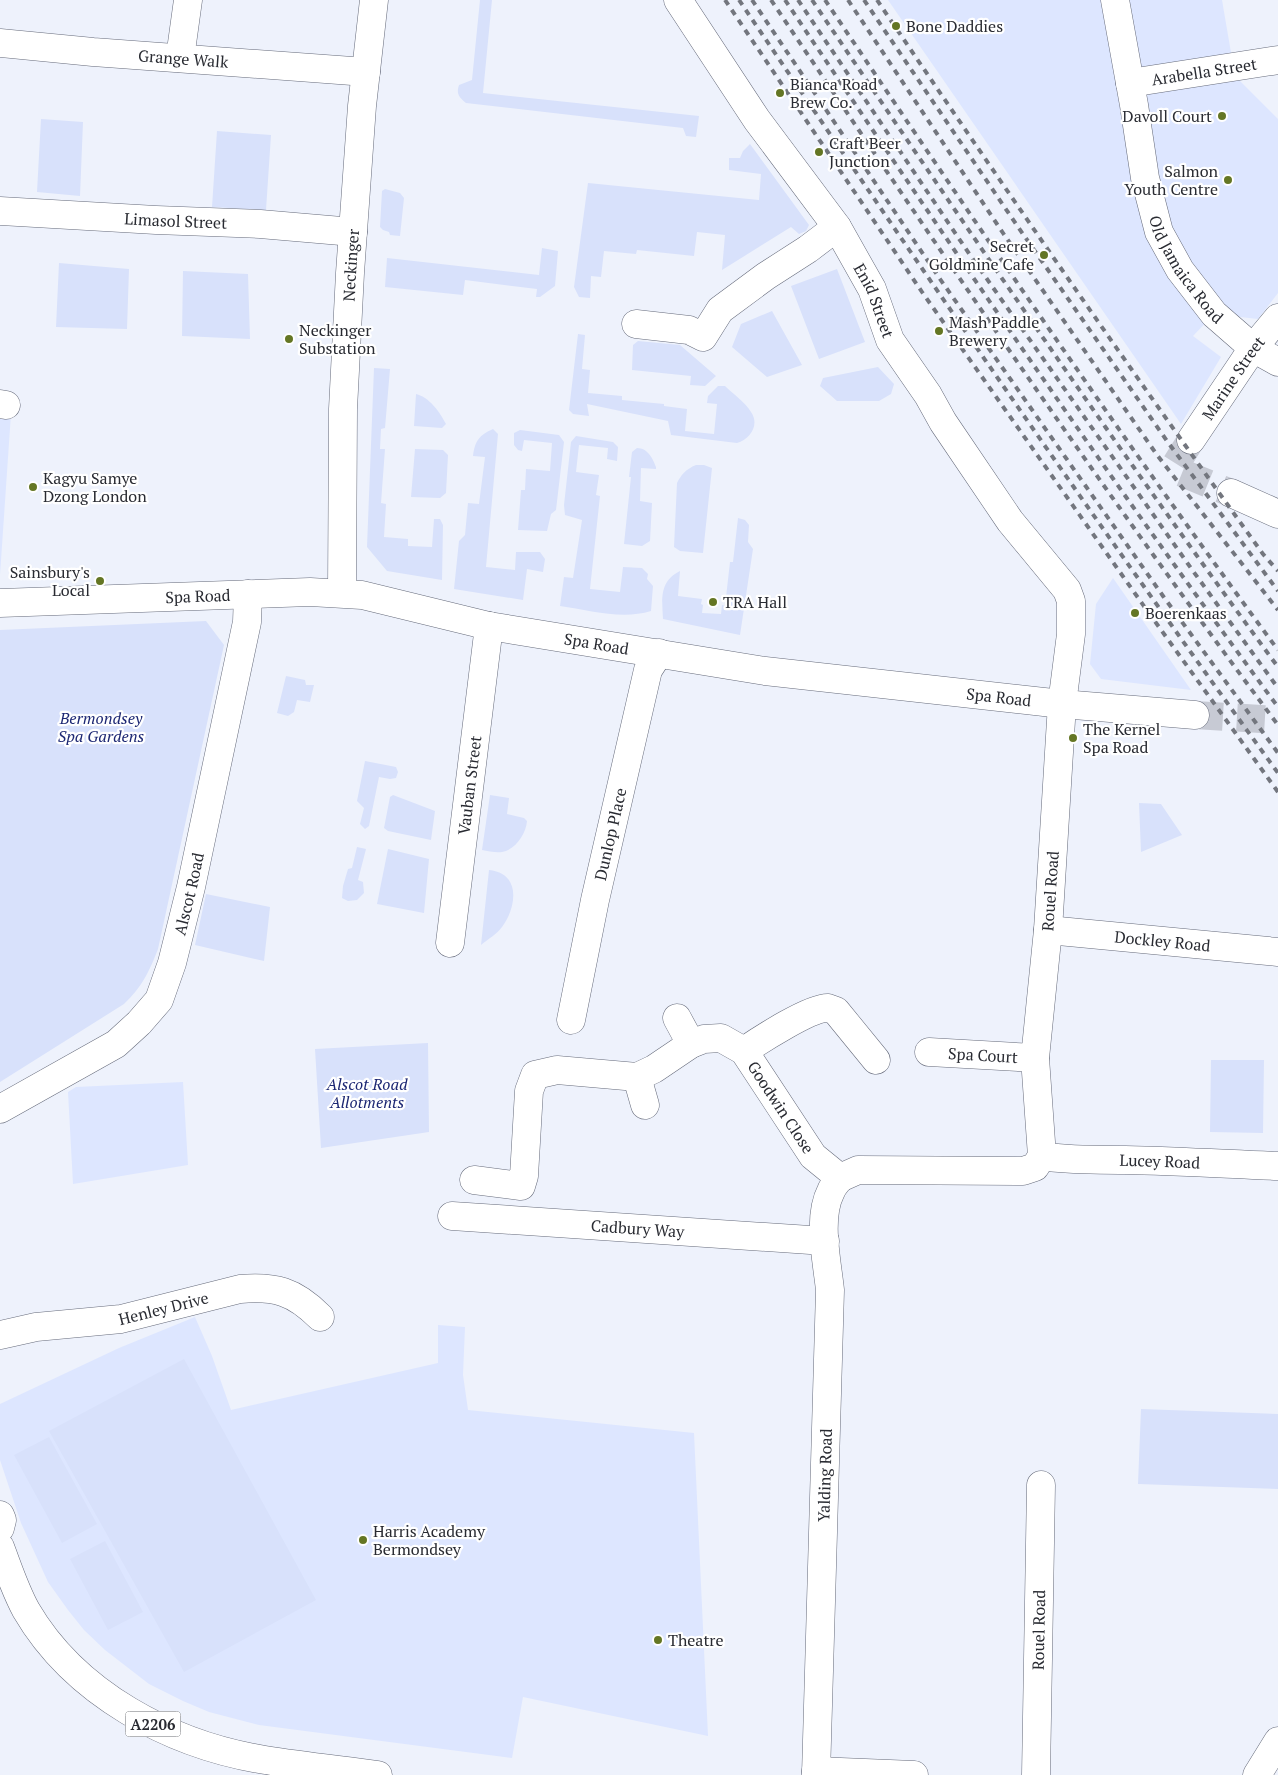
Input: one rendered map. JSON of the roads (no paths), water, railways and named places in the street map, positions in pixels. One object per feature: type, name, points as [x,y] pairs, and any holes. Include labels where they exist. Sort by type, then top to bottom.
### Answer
[{"type":"street","points":[[180,58],[188,0]]},
{"type":"street","name":"Neckinger","points":[[342,594],[343,409],[353,232],[374,0]]},
{"type":"street","name":"Enid Street","points":[[678,0],[757,120],[837,227],[872,289],[890,340],[1010,521],[1067,590],[1070,601]]},
{"type":"street","name":"Old Jamaica Road","points":[[1115,0],[1144,178],[1159,232],[1180,270],[1214,314],[1253,348],[1278,362]]},
{"type":"street","name":"Grange Walk","points":[[0,43],[93,52],[366,72]]},
{"type":"street","name":"Arabella Street","points":[[1130,83],[1278,60]]},
{"type":"street","name":"Limasol Street","points":[[0,211],[260,224],[353,232]]},
{"type":"street","points":[[636,324],[689,330],[703,337],[720,310],[837,227]]},
{"type":"street","name":"Marine Street","points":[[1191,440],[1253,348],[1278,318]]},
{"type":"street","points":[[1231,493],[1278,514]]},
{"type":"street","name":"Spa Road","points":[[0,603],[310,592],[342,594],[373,597],[446,617],[488,626],[659,652],[765,671],[1062,704],[1195,715]]},
{"type":"street","name":"Alscot Road","points":[[0,1109],[116,1044],[139,1023],[158,1000],[172,963],[191,887],[247,622],[248,594]]},
{"type":"street","name":"Rouel Road","points":[[1032,1164],[1035,1058],[1048,930],[1062,704],[1071,634],[1070,601]]},
{"type":"street","name":"Vauban Street","points":[[450,944],[488,626]]},
{"type":"street","name":"Dunlop Place","points":[[571,1020],[601,873],[648,670],[659,652]]},
{"type":"street","name":"Dockley Road","points":[[1048,930],[1278,952]]},
{"type":"street","points":[[744,1051],[810,1013],[829,1008],[836,1011],[876,1060]]},
{"type":"street","points":[[677,1018],[691,1044]]},
{"type":"street","name":"Goodwin Close","points":[[637,1077],[654,1069],[691,1044],[704,1039],[722,1038],[744,1051],[813,1156],[840,1178]]},
{"type":"street","name":"Spa Court","points":[[929,1052],[1035,1058]]},
{"type":"street","points":[[474,1180],[521,1186],[524,1176],[529,1091],[535,1075],[558,1070],[637,1077],[645,1105]]},
{"type":"street","name":"Lucey Road","points":[[840,1178],[858,1170],[1032,1164],[1063,1159],[1123,1159],[1278,1166]]},
{"type":"street","name":"Yalding Road","points":[[816,1773],[830,1290],[824,1212],[830,1192],[840,1178]]},
{"type":"street","name":"Cadbury Way","points":[[452,1216],[825,1240]]},
{"type":"street","name":"Henley Drive","points":[[0,1335],[36,1327],[121,1319],[240,1289],[252,1288],[287,1292],[304,1301],[320,1317]]},
{"type":"street","name":"Rouel Road","points":[[1036,1775],[1041,1485]]},
{"type":"street","points":[[0,1515],[2,1520],[0,1528]]},
{"type":"street","name":"A2206","points":[[0,1547],[19,1597],[34,1621],[62,1656],[121,1706],[165,1730],[263,1768],[378,1775]]},
{"type":"street","points":[[1257,1775],[1278,1741]]},
{"type":"street","points":[[816,1773],[914,1775]]},
{"type":"tunnel","points":[[1191,440],[1176,464],[1175,470],[1231,493]]},
{"type":"tunnel","points":[[1195,715],[1278,720]]},
{"type":"railway","points":[[725,0],[922,292],[1278,792]]},
{"type":"railway","points":[[739,0],[1005,389],[1140,582],[1278,773]]},
{"type":"railway","points":[[752,0],[940,279],[1163,596],[1278,753]]},
{"type":"railway","points":[[771,0],[957,275],[1083,456],[1147,547],[1278,725]]},
{"type":"railway","points":[[785,0],[1027,356],[1151,533],[1278,707]]},
{"type":"railway","points":[[798,0],[970,255],[1278,688]]},
{"type":"railway","points":[[812,0],[1100,419],[1278,667]]},
{"type":"railway","points":[[825,0],[1105,409],[1278,650]]},
{"type":"railway","points":[[848,0],[1003,233],[1157,455],[1278,610]]},
{"type":"railway","points":[[864,0],[1016,224],[1167,441],[1278,591]]},
{"type":"railway","points":[[877,0],[1116,347],[1263,554],[1278,571]]},
{"type":"place","name":"Bone Daddies","points":[[896,26]]},
{"type":"place","name":"Bianca Road Brew Co.","points":[[780,93]]},
{"type":"place","name":"Davoll Court","points":[[1222,116]]},
{"type":"place","name":"Craft Beer Junction","points":[[819,152]]},
{"type":"place","name":"Salmon Youth Centre","points":[[1228,180]]},
{"type":"place","name":"Secret Goldmine Cafe","points":[[1044,255]]},
{"type":"place","name":"Mash Paddle Brewery","points":[[939,331]]},
{"type":"place","name":"Neckinger Substation","points":[[289,339]]},
{"type":"place","name":"Kagyu Samye Dzong London","points":[[33,487]]},
{"type":"place","name":"Sainsbury's Local","points":[[100,581]]},
{"type":"place","name":"TRA Hall","points":[[713,602]]},
{"type":"place","name":"Boerenkaas","points":[[1135,613]]},
{"type":"place","name":"The Kernel Spa Road","points":[[1073,738]]},
{"type":"place","name":"Harris Academy Bermondsey","points":[[363,1540]]},
{"type":"place","name":"Theatre","points":[[658,1640]]},
{"type":"park label","name":"Bermondsey Spa Gardens","points":[[101,727]]},
{"type":"park label","name":"Alscot Road Allotments","points":[[367,1093]]}]
